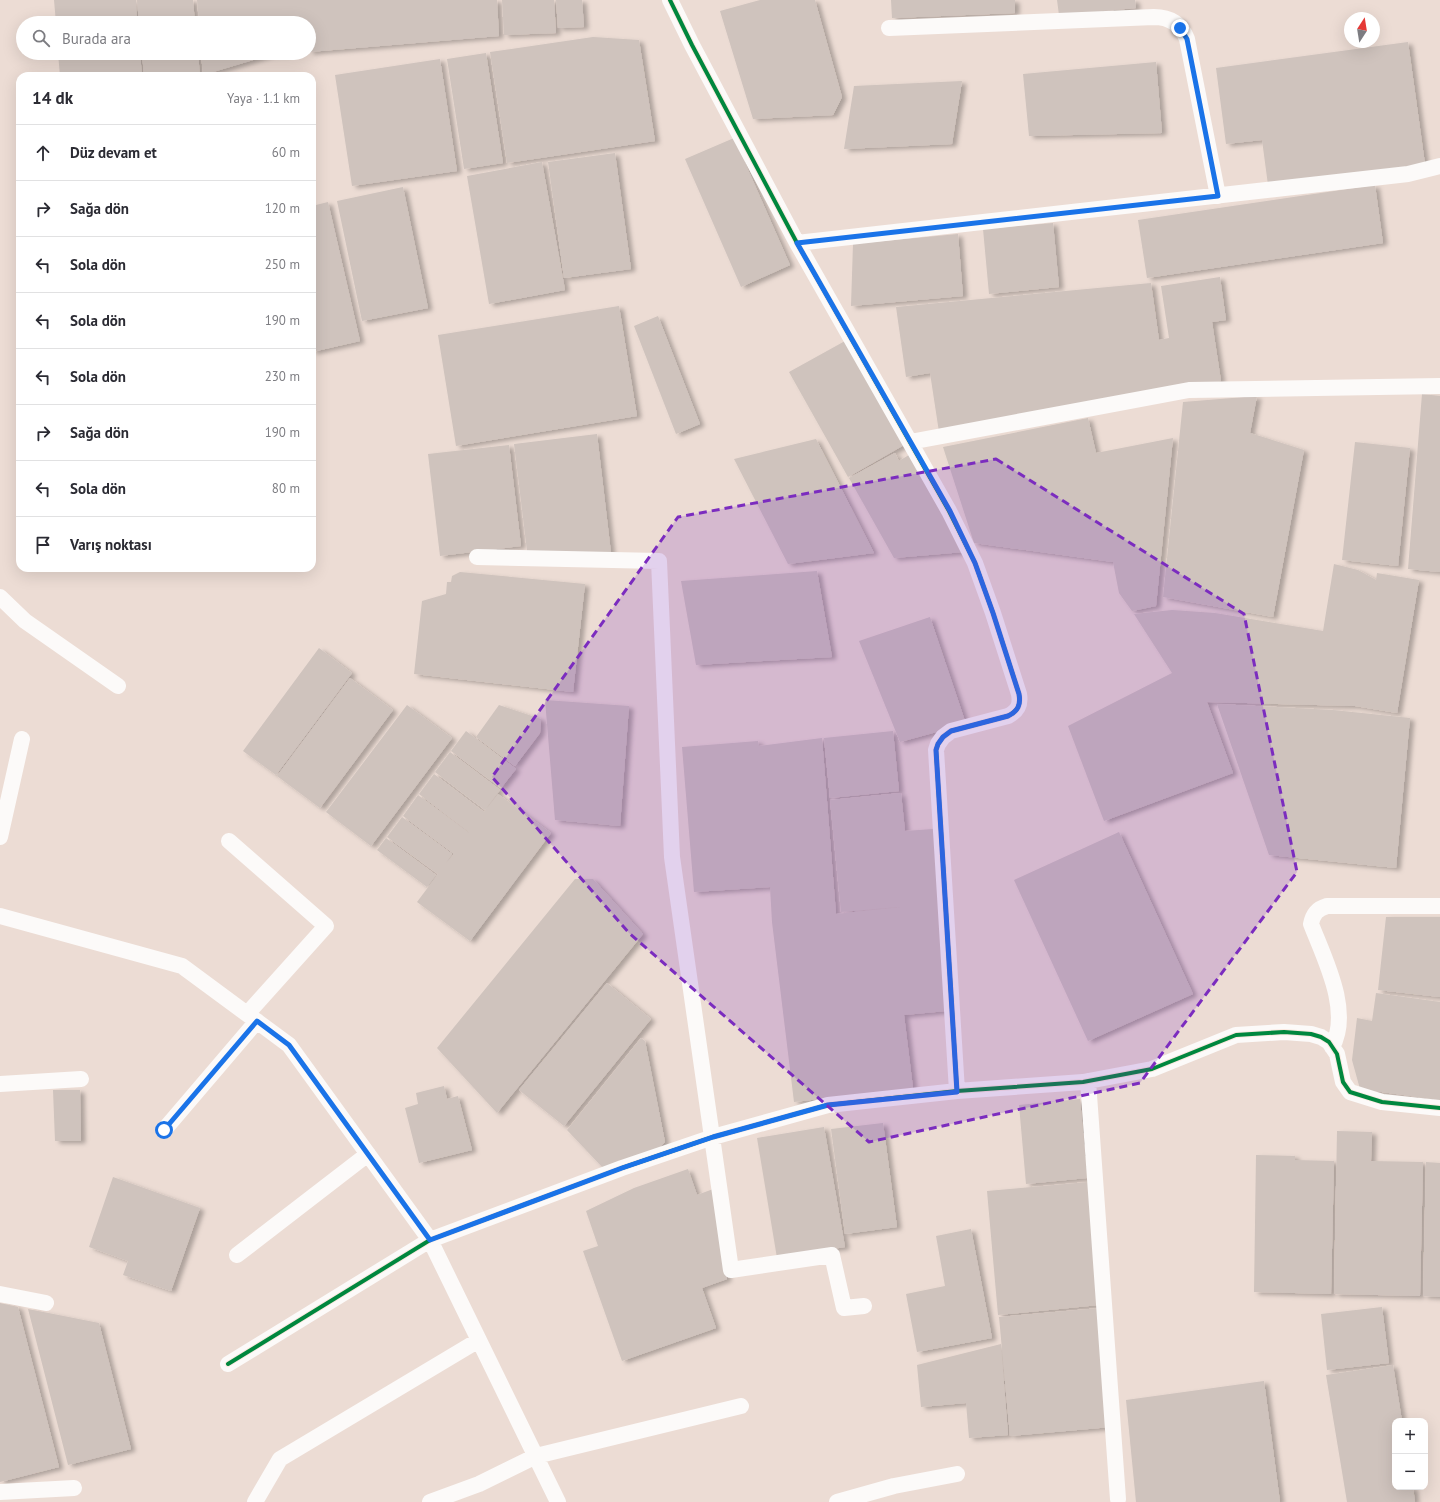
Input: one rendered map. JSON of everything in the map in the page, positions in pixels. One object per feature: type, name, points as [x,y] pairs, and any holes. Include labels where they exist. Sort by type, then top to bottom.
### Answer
[{"type":"street","points":[[670,0],[692,45],[797,243],[950,511],[975,563],[993,613],[1020,700],[1019,708],[1016,712],[1008,716],[951,731],[943,737],[936,750],[957,1092]]},
{"type":"street","points":[[889,28],[1154,17],[1169,19],[1180,28],[1187,39],[1218,196]]},
{"type":"street","points":[[797,243],[1408,174],[1440,166]]},
{"type":"street","points":[[910,442],[1189,390],[1440,386]]},
{"type":"street","points":[[477,557],[659,561],[672,857],[731,1270],[832,1255],[844,1308],[864,1306]]},
{"type":"street","points":[[0,597],[25,621],[118,686]]},
{"type":"street","points":[[0,837],[22,739]]},
{"type":"street","points":[[164,1130],[252,1017],[326,926],[230,841]]},
{"type":"street","points":[[1332,1047],[1338,1031],[1339,1014],[1334,986],[1311,924],[1317,910],[1327,906],[1440,906]]},
{"type":"street","points":[[0,916],[182,966],[289,1045],[430,1240],[558,1502]]},
{"type":"street","points":[[228,1364],[430,1240],[622,1168],[713,1137],[828,1105],[1088,1081],[1152,1069],[1236,1035],[1284,1032],[1311,1034],[1329,1042],[1337,1054],[1342,1082],[1350,1092],[1382,1102],[1440,1108]]},
{"type":"street","points":[[0,1084],[81,1078]]},
{"type":"street","points":[[1088,1081],[1118,1499]]},
{"type":"street","points":[[237,1255],[368,1154]]},
{"type":"street","points":[[0,1294],[46,1303]]},
{"type":"street","points":[[255,1502],[280,1459],[479,1340]]},
{"type":"street","points":[[430,1502],[479,1484],[536,1456],[741,1406]]},
{"type":"street","points":[[837,1502],[894,1486],[956,1474]]},
{"type":"street","points":[[0,1492],[74,1488]]},
{"type":"highlighted area","points":[[996,459],[1244,614],[1297,872],[1140,1083],[869,1142],[629,933],[492,777],[678,517]]},
{"type":"building","points":[[54,0],[136,0],[137,16],[55,16]]},
{"type":"building","points":[[137,0],[193,0],[194,16],[138,16]]},
{"type":"building","points":[[197,0],[497,0],[499,36],[316,51],[316,16],[198,16]]},
{"type":"building","points":[[502,0],[554,0],[556,33],[504,35]]},
{"type":"building","points":[[556,0],[582,0],[584,27],[558,28]]},
{"type":"building","points":[[760,0],[815,0],[842,97],[833,115],[753,119],[720,11]]},
{"type":"building","points":[[891,0],[1015,0],[1015,13],[892,18]]},
{"type":"building","points":[[1057,0],[1135,0],[1136,8],[1059,15]]},
{"type":"building","points":[[593,37],[639,40],[655,141],[507,163],[490,52]]},
{"type":"building","points":[[1408,42],[1425,164],[1268,185],[1262,140],[1226,144],[1216,68],[1364,48],[1380,48],[1380,46]]},
{"type":"building","points":[[486,53],[503,163],[464,169],[447,59]]},
{"type":"building","points":[[440,59],[457,171],[352,186],[335,75]]},
{"type":"building","points":[[59,60],[141,60],[142,72],[60,72]]},
{"type":"building","points":[[143,60],[199,60],[200,72],[144,72]]},
{"type":"building","points":[[202,60],[253,60],[213,72],[203,72]]},
{"type":"building","points":[[1156,62],[1162,133],[1029,136],[1023,74]]},
{"type":"building","points":[[962,81],[952,144],[844,149],[854,86]]},
{"type":"building","points":[[734,138],[790,265],[741,287],[685,159]]},
{"type":"building","points":[[615,153],[631,269],[564,278],[548,162]]},
{"type":"building","points":[[542,162],[565,290],[489,304],[467,176]]},
{"type":"building","points":[[1375,185],[1383,243],[1147,278],[1138,220]]},
{"type":"building","points":[[403,187],[428,308],[362,321],[337,201]]},
{"type":"building","points":[[328,202],[360,341],[316,351],[316,205]]},
{"type":"building","points":[[1053,223],[1059,287],[989,294],[983,229]]},
{"type":"building","points":[[958,234],[963,296],[851,306],[853,244]]},
{"type":"building","points":[[1220,277],[1226,320],[1212,322],[1221,381],[939,432],[930,373],[906,377],[896,307],[1151,283],[1159,340],[1169,338],[1161,286]]},
{"type":"building","points":[[619,306],[637,416],[456,446],[438,335]]},
{"type":"building","points":[[658,316],[700,424],[676,434],[634,326]]},
{"type":"building","points":[[845,341],[904,445],[848,477],[789,372]]},
{"type":"building","points":[[1422,394],[1440,396],[1440,572],[1408,569]]},
{"type":"building","points":[[1257,396],[1250,433],[1304,450],[1273,617],[1163,597],[1183,402]]},
{"type":"building","points":[[1088,418],[1096,453],[1173,438],[1156,606],[1132,611],[1119,593],[1113,562],[974,543],[943,447]]},
{"type":"building","points":[[597,434],[611,553],[527,551],[514,444]]},
{"type":"building","points":[[816,439],[874,553],[788,564],[734,459]]},
{"type":"building","points":[[1355,442],[1410,448],[1398,566],[1342,560]]},
{"type":"building","points":[[509,445],[521,546],[440,556],[428,454]]},
{"type":"building","points":[[895,453],[899,461],[909,455],[964,552],[894,558],[849,478]]},
{"type":"building","points":[[1334,564],[1358,570],[1376,580],[1377,573],[1419,580],[1397,713],[1355,706],[1207,702],[1233,773],[1104,821],[1068,726],[1172,673],[1134,614],[1172,610],[1215,613],[1323,631]]},
{"type":"building","points":[[817,571],[832,657],[696,665],[681,581]]},
{"type":"building","points":[[460,572],[585,584],[573,692],[414,674],[422,601],[446,594],[447,582],[451,582],[452,576]]},
{"type":"building","points":[[930,617],[966,724],[900,742],[859,641]]},
{"type":"building","points":[[319,648],[352,673],[276,775],[243,751]]},
{"type":"building","points":[[350,678],[393,710],[320,808],[277,776]]},
{"type":"building","points":[[545,700],[629,706],[620,826],[555,820]]},
{"type":"building","points":[[1217,704],[1333,710],[1410,718],[1396,868],[1269,855]]},
{"type":"building","points":[[407,705],[452,738],[371,846],[326,812]]},
{"type":"building","points":[[499,705],[541,719],[540,733],[515,766],[476,737]]},
{"type":"building","points":[[466,731],[516,769],[501,788],[451,751]]},
{"type":"building","points":[[893,731],[899,791],[830,798],[824,738]]},
{"type":"building","points":[[822,738],[836,914],[900,907],[841,912],[830,800],[901,793],[905,831],[933,829],[946,1011],[904,1015],[913,1088],[794,1102],[772,922],[770,887],[694,892],[682,747],[758,741],[759,746]]},
{"type":"building","points":[[450,752],[500,790],[485,810],[435,772]]},
{"type":"building","points":[[434,774],[484,812],[498,794],[551,833],[470,941],[417,902],[438,874],[387,837],[402,817],[452,854],[446,863],[453,855],[453,853],[403,816],[418,795],[469,833],[419,794]]},
{"type":"building","points":[[1119,832],[1193,994],[1088,1041],[1014,880]]},
{"type":"building","points":[[386,838],[436,875],[427,887],[377,850]]},
{"type":"building","points":[[575,879],[593,879],[643,934],[497,1113],[437,1048]]},
{"type":"building","points":[[1386,917],[1440,917],[1440,997],[1378,990]]},
{"type":"building","points":[[607,983],[651,1019],[564,1126],[519,1090]]},
{"type":"building","points":[[1376,993],[1440,1002],[1440,1100],[1360,1089],[1352,1060],[1357,1018],[1372,1021]]},
{"type":"building","points":[[641,1038],[645,1041],[665,1142],[658,1149],[604,1169],[567,1130]]},
{"type":"building","points":[[444,1086],[447,1099],[458,1096],[472,1150],[419,1163],[405,1108],[418,1104],[416,1093]]},
{"type":"building","points":[[53,1090],[80,1090],[81,1141],[55,1141]]},
{"type":"building","points":[[1080,1099],[1087,1178],[1026,1184],[1019,1105]]},
{"type":"building","points":[[883,1123],[897,1227],[845,1234],[831,1129]]},
{"type":"building","points":[[824,1127],[845,1247],[777,1258],[757,1138]]},
{"type":"building","points":[[1337,1131],[1372,1132],[1371,1161],[1423,1162],[1420,1296],[1334,1294]]},
{"type":"building","points":[[1256,1155],[1295,1156],[1295,1160],[1334,1161],[1331,1294],[1254,1292]]},
{"type":"building","points":[[1426,1162],[1440,1163],[1440,1297],[1423,1296]]},
{"type":"building","points":[[688,1169],[697,1195],[716,1188],[727,1279],[702,1288],[716,1328],[622,1361],[583,1251],[598,1246],[586,1211],[634,1188]]},
{"type":"building","points":[[113,1177],[200,1208],[171,1291],[123,1275],[128,1261],[89,1247]]},
{"type":"building","points":[[1088,1182],[1099,1305],[998,1315],[987,1191]]},
{"type":"building","points":[[971,1229],[992,1338],[917,1352],[906,1294],[945,1286],[936,1236]]},
{"type":"building","points":[[0,1303],[18,1307],[59,1467],[0,1482]]},
{"type":"building","points":[[1382,1307],[1389,1363],[1327,1370],[1321,1314]]},
{"type":"building","points":[[1100,1308],[1111,1427],[1010,1436],[999,1317]]},
{"type":"building","points":[[28,1309],[99,1323],[131,1449],[68,1465]]},
{"type":"building","points":[[1001,1344],[1008,1435],[969,1438],[966,1403],[921,1407],[917,1365]]},
{"type":"building","points":[[1393,1365],[1402,1418],[1392,1418],[1392,1490],[1413,1490],[1415,1502],[1347,1502],[1326,1375]]},
{"type":"building","points":[[1264,1381],[1280,1502],[1136,1502],[1126,1400]]},
{"type":"cycle path","points":[[670,0],[692,45],[797,243],[949,511],[975,563],[1019,694],[1020,701],[1018,707],[1011,714],[951,731],[943,737],[936,750],[957,1091]]},
{"type":"cycle path","points":[[228,1364],[430,1240],[622,1168],[713,1137],[828,1105],[957,1091],[1083,1082],[1152,1069],[1236,1035],[1284,1032],[1311,1034],[1321,1037],[1329,1042],[1337,1054],[1343,1082],[1350,1092],[1382,1102],[1440,1108]]},
{"type":"route","points":[[164,1130],[257,1021],[289,1045],[430,1240],[622,1168],[713,1137],[828,1105],[957,1092],[936,750],[943,737],[951,731],[1008,716],[1016,712],[1020,704],[1019,694],[975,563],[950,511],[797,243],[1218,196],[1187,39],[1180,28]]}]
